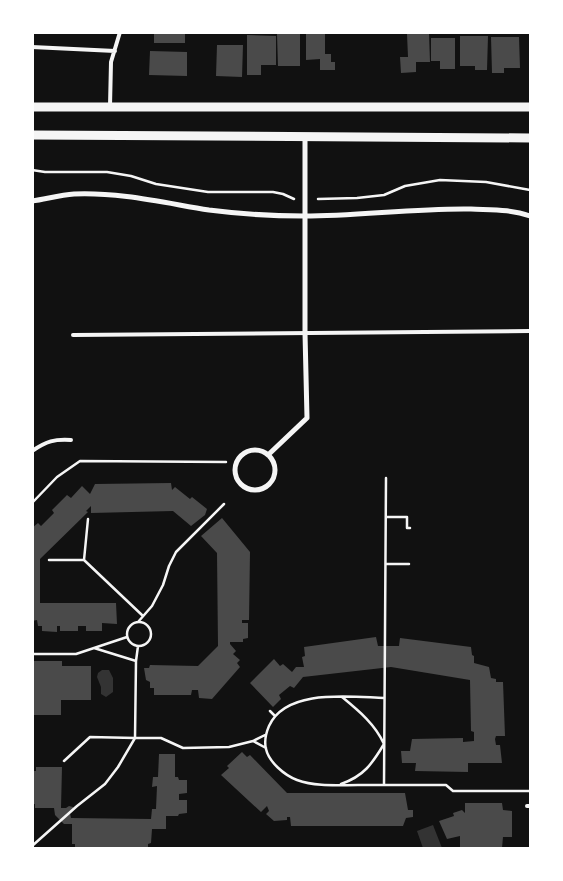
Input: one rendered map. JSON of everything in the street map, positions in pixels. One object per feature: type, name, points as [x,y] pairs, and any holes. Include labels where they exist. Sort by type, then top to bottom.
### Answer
[{"type":"street","points":[[32,107],[530,107]]},
{"type":"street","points":[[32,135],[530,138]]},
{"type":"street","points":[[268,455],[307,418],[304,216],[305,138]]},
{"type":"street","points":[[32,201],[73,194],[128,197],[211,210],[304,216],[439,208],[499,210],[530,216]]},
{"type":"street","points":[[249,451],[262,451],[268,455],[272,460],[275,472],[269,483],[264,487],[252,489],[240,483],[235,471],[238,458],[249,451]]},
{"type":"lane","points":[[110,107],[112,62],[120,32]]},
{"type":"lane","points":[[32,47],[115,51]]},
{"type":"lane","points":[[73,335],[530,331]]},
{"type":"lane","points":[[32,451],[45,442],[72,440]]},
{"type":"path","points":[[32,170],[45,172],[107,172],[131,176],[156,184],[208,192],[273,192],[294,199]]},
{"type":"path","points":[[318,199],[384,195],[405,186],[440,180],[486,182],[530,190]]},
{"type":"path","points":[[32,503],[57,477],[80,461],[226,462]]},
{"type":"path","points":[[384,785],[386,478]]},
{"type":"path","points":[[138,622],[148,627],[151,634],[146,644],[138,646],[130,643],[127,637],[129,627],[138,622],[152,606],[163,586],[169,566],[176,552],[224,504]]},
{"type":"path","points":[[386,517],[407,517],[407,528],[410,528]]},
{"type":"path","points":[[84,560],[88,519]]},
{"type":"path","points":[[49,560],[84,560],[143,616]]},
{"type":"path","points":[[386,564],[409,564]]},
{"type":"path","points":[[32,654],[76,654],[127,637]]},
{"type":"path","points":[[32,846],[76,806],[105,784],[118,767],[135,738],[136,661],[138,646]]},
{"type":"path","points":[[94,648],[136,661]]},
{"type":"path","points":[[64,761],[90,736],[161,738],[183,748],[229,747],[253,741],[265,734],[275,716],[304,700],[326,697],[384,698]]},
{"type":"path","points":[[342,697],[366,718],[378,732],[384,744]]},
{"type":"path","points":[[270,711],[275,716]]},
{"type":"path","points":[[265,734],[266,748],[270,758],[287,775],[309,784],[446,785],[453,791],[530,791]]},
{"type":"path","points":[[253,741],[266,748]]},
{"type":"path","points":[[338,785],[355,779],[367,770],[384,744]]},
{"type":"shaded area","points":[[102,670],[109,670],[113,678],[113,692],[106,697],[101,694],[101,687],[97,677],[98,673]]},
{"type":"shaded area","points":[[433,825],[442,848],[423,848],[417,831]]},
{"type":"building","points":[[154,32],[185,32],[185,43],[154,43]]},
{"type":"building","points":[[300,33],[300,66],[278,66],[277,34]]},
{"type":"building","points":[[306,33],[325,33],[325,54],[331,54],[331,62],[335,62],[335,70],[320,70],[320,59],[306,60]]},
{"type":"building","points":[[429,33],[430,62],[416,62],[416,72],[401,73],[400,57],[408,57],[407,34]]},
{"type":"building","points":[[247,35],[276,36],[276,65],[261,65],[261,75],[247,75]]},
{"type":"building","points":[[460,36],[488,36],[487,70],[475,70],[475,66],[460,66]]},
{"type":"building","points":[[491,37],[519,37],[520,68],[504,68],[504,73],[492,73]]},
{"type":"building","points":[[431,38],[455,38],[455,69],[440,69],[440,61],[431,61]]},
{"type":"building","points":[[217,45],[243,45],[242,77],[216,76]]},
{"type":"building","points":[[150,51],[187,52],[187,76],[149,75]]},
{"type":"building","points":[[171,483],[172,490],[175,487],[207,509],[205,515],[191,526],[173,511],[91,513],[91,506],[86,511],[88,512],[40,559],[40,603],[116,603],[117,624],[102,623],[102,631],[86,631],[86,626],[78,626],[78,631],[60,631],[60,626],[57,626],[57,632],[42,631],[42,626],[38,626],[37,620],[32,621],[32,528],[38,523],[41,526],[54,513],[52,510],[67,495],[71,498],[82,486],[90,494],[95,484]]},
{"type":"building","points":[[222,518],[250,552],[249,620],[242,620],[242,623],[248,623],[248,638],[243,639],[243,642],[230,642],[236,651],[233,654],[240,660],[237,663],[240,667],[212,699],[199,698],[198,690],[192,690],[191,695],[154,695],[154,688],[150,688],[150,682],[146,680],[144,668],[149,668],[150,665],[198,666],[218,646],[217,553],[201,536]]},
{"type":"building","points":[[376,637],[378,646],[399,646],[400,638],[471,647],[474,663],[489,667],[491,678],[496,679],[496,682],[503,682],[505,736],[496,736],[495,739],[496,745],[500,745],[502,763],[468,763],[468,772],[415,771],[416,763],[402,763],[401,751],[410,751],[412,739],[463,738],[463,742],[474,741],[474,732],[471,731],[470,680],[391,667],[303,677],[294,688],[290,686],[279,695],[281,699],[273,707],[250,683],[274,659],[280,666],[283,664],[292,672],[296,667],[304,667],[302,657],[305,656],[304,647]]},
{"type":"building","points":[[32,661],[62,661],[62,666],[91,666],[91,700],[61,700],[61,715],[32,715]]},
{"type":"building","points":[[242,752],[247,757],[250,755],[287,793],[405,793],[408,810],[413,810],[413,817],[406,818],[403,826],[291,826],[290,817],[287,817],[287,820],[274,821],[266,814],[269,811],[267,806],[261,812],[221,775],[229,768],[227,766]]},
{"type":"building","points":[[159,754],[175,754],[175,777],[178,777],[179,780],[187,780],[187,793],[179,794],[179,800],[187,800],[187,813],[179,814],[178,816],[166,816],[166,829],[152,829],[151,843],[148,844],[148,848],[75,848],[75,844],[72,844],[72,824],[64,824],[55,815],[54,808],[35,808],[35,804],[32,804],[32,771],[36,771],[36,767],[62,767],[61,808],[73,807],[73,811],[70,813],[71,818],[151,819],[152,809],[156,809],[157,786],[152,787],[153,777],[158,777]]},
{"type":"building","points":[[465,803],[502,803],[503,810],[512,811],[512,837],[503,837],[502,848],[460,848],[460,836],[447,839],[439,821],[454,816],[453,813],[462,810],[465,813]]}]
